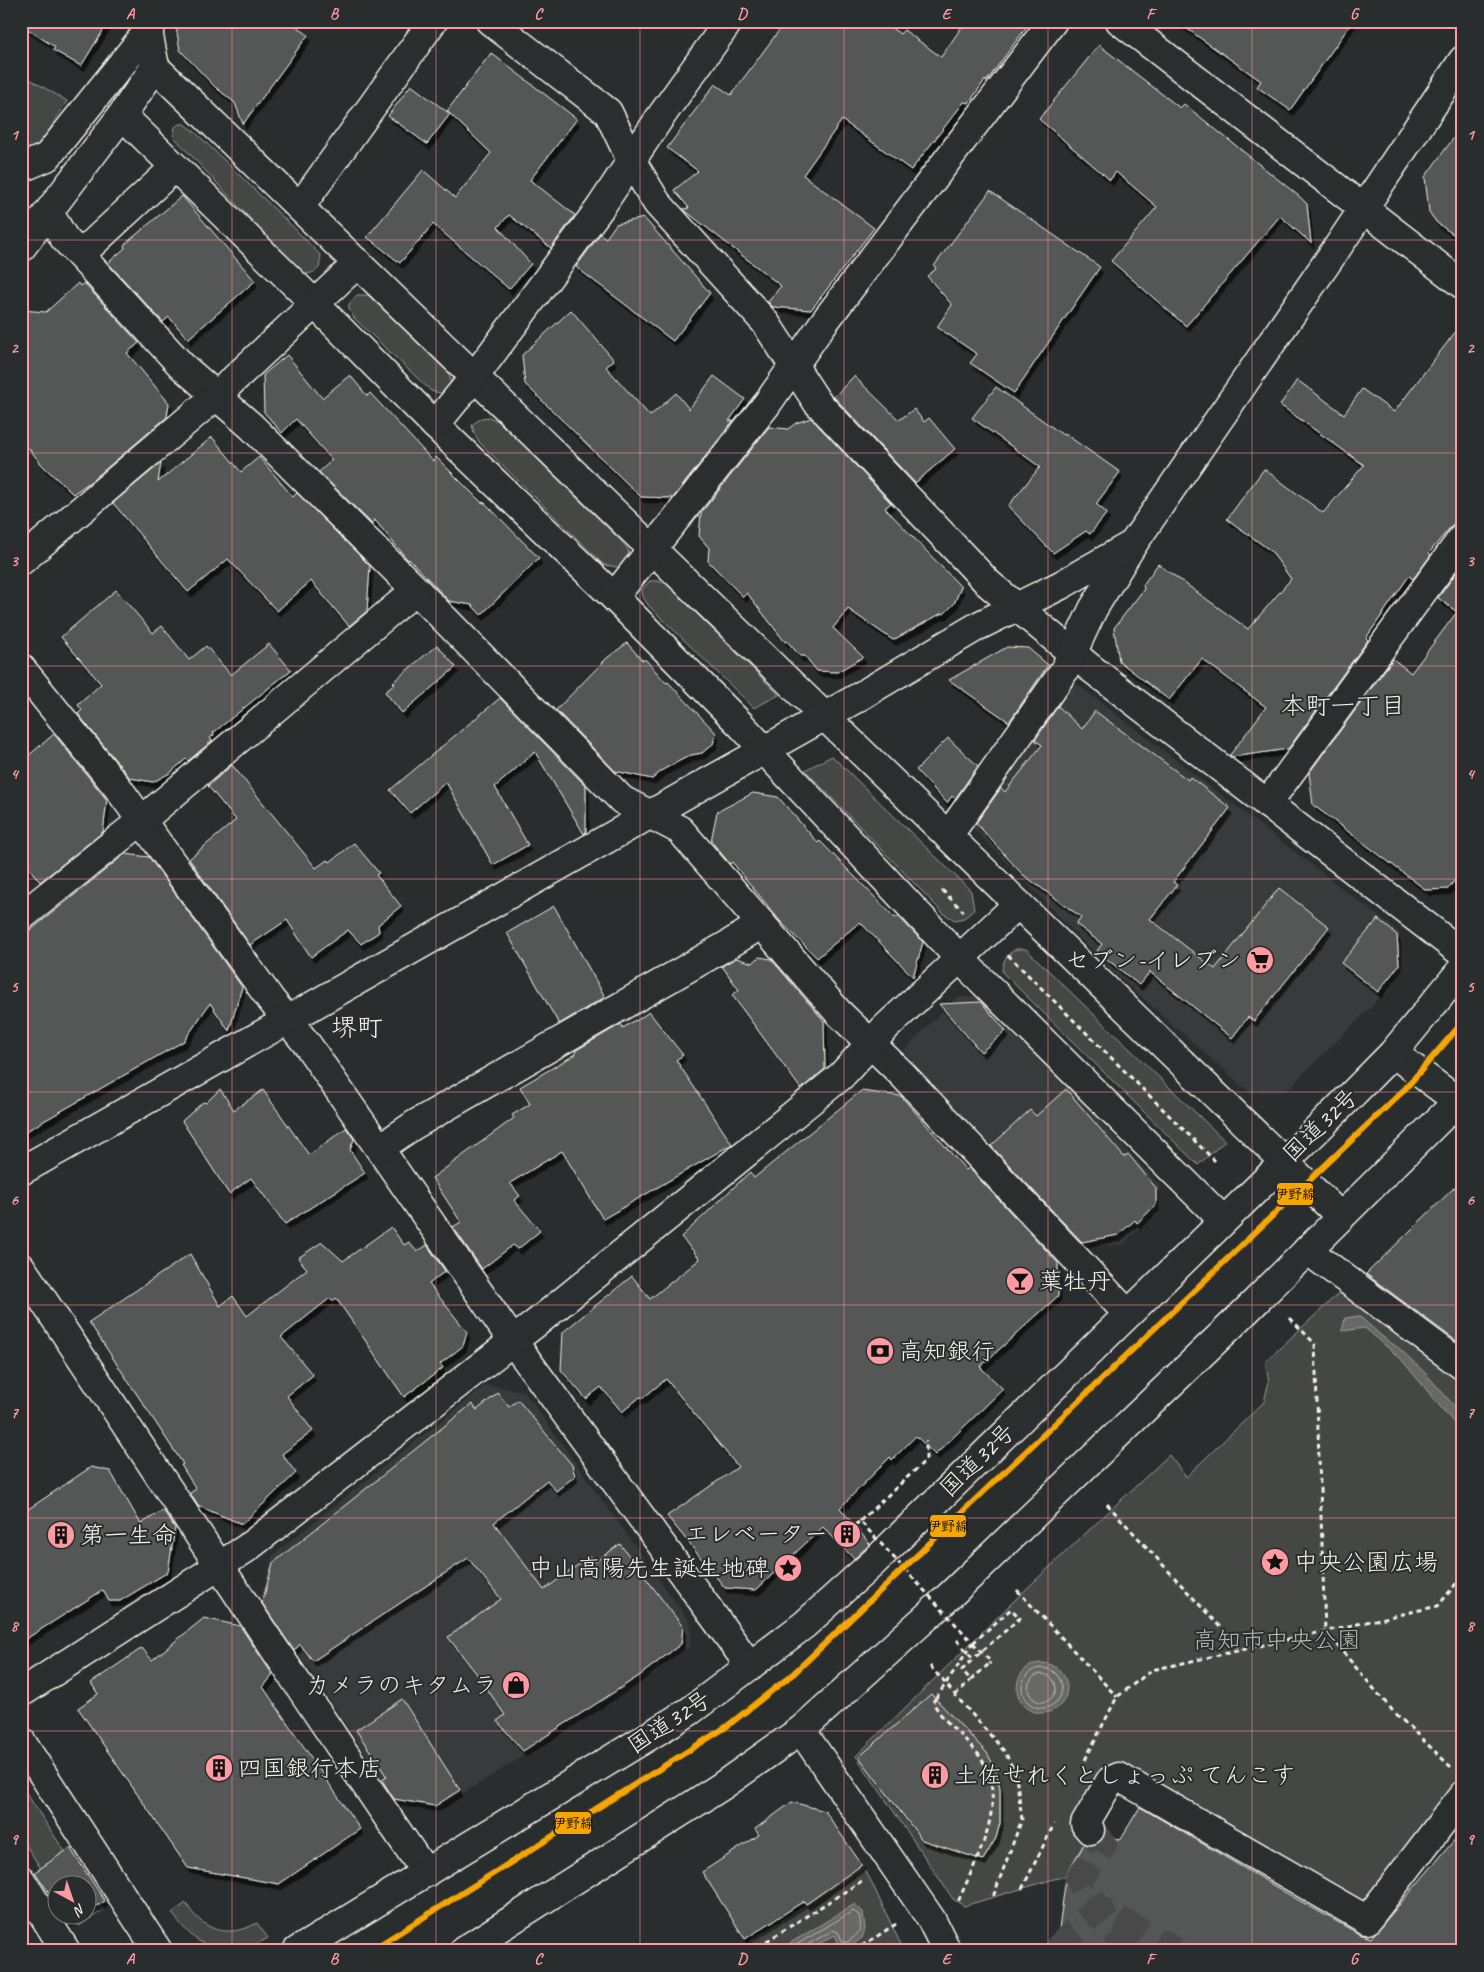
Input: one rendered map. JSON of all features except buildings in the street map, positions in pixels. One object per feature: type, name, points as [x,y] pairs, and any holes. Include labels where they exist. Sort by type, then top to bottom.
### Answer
[{"type":"main road","points":[[300,207],[433,21]]},
{"type":"main road","points":[[490,21],[608,112],[631,160],[656,203],[765,322],[816,402],[989,584],[1080,660],[1463,954]]},
{"type":"main road","points":[[435,425],[475,376],[600,208],[631,160],[729,21]]},
{"type":"main road","points":[[614,597],[767,404],[793,366],[1053,21]]},
{"type":"main road","points":[[1120,21],[1463,285]]},
{"type":"main road","points":[[21,248],[122,115],[155,67],[151,26]]},
{"type":"main road","points":[[21,166],[47,157],[151,26]]},
{"type":"main road","points":[[948,836],[1064,671],[1080,660],[1093,609],[1133,544],[1463,60]]},
{"type":"main road","points":[[155,67],[1341,1217]]},
{"type":"main road","points":[[122,115],[314,302],[435,425],[614,597],[765,750],[960,959],[1223,1220]]},
{"type":"main road","points":[[80,255],[175,167]]},
{"type":"main road","points":[[49,213],[64,238],[182,366],[251,426],[416,590],[622,800],[680,830],[838,1012],[902,1074],[1127,1313]]},
{"type":"main road","points":[[21,561],[216,396],[314,302],[358,263]]},
{"type":"main road","points":[[1266,804],[1463,537]]},
{"type":"main road","points":[[21,1171],[825,716],[978,626],[1061,585],[1133,544]]},
{"type":"main road","points":[[21,916],[141,820],[416,590]]},
{"type":"main road","points":[[21,668],[118,788],[288,1021],[307,1044],[512,1340],[750,1666]]},
{"type":"main road","points":[[21,1693],[220,1567],[255,1542],[540,1320],[841,1076],[884,1029],[1018,904]]},
{"type":"main road","points":[[380,1148],[414,1125],[762,924]]},
{"type":"main road","name":"国道32号","points":[[297,1951],[690,1711],[804,1625],[874,1562],[1127,1313],[1319,1128],[1393,1053],[1463,968]]},
{"type":"main road","points":[[463,1951],[722,1786],[801,1730],[942,1603],[1239,1318],[1461,1101],[1393,1053]]},
{"type":"main road","points":[[1307,1250],[1463,1366]]},
{"type":"main road","points":[[21,1267],[426,1873]]},
{"type":"main road","points":[[801,1730],[931,1920],[947,1951]]},
{"type":"main road","points":[[21,1741],[158,1951]]},
{"type":"main road","points":[[1090,1830],[1085,1824],[1110,1781],[1118,1777],[1367,1920],[1459,1783]]},
{"type":"main road","points":[[21,1880],[66,1951]]},
{"type":"path","points":[[1451,21],[1460,28]]},
{"type":"path","points":[[939,887],[1215,1161]]},
{"type":"path","points":[[1290,1318],[1315,1344],[1325,1631],[1392,1710],[1459,1783]]},
{"type":"path","points":[[855,1526],[926,1460],[926,1441]]},
{"type":"path","points":[[1107,1504],[1241,1650]]},
{"type":"path","points":[[860,1522],[991,1662],[955,1696]]},
{"type":"path","points":[[1017,1590],[1117,1697],[1152,1670],[1438,1606],[1463,1575]]},
{"type":"path","points":[[958,1902],[988,1833],[992,1804],[992,1785],[986,1765],[978,1754],[939,1714],[933,1702],[973,1643],[1012,1609],[1020,1618],[962,1670],[971,1680]]},
{"type":"path","points":[[957,1640],[973,1660]]},
{"type":"path","points":[[930,1666],[1005,1752],[1016,1775],[1022,1819],[993,1897]]},
{"type":"path","points":[[752,1951],[869,1877]]},
{"type":"path","points":[[854,1951],[898,1923]]},
{"type":"shaded area","points":[[1072,680],[1399,932],[1402,968],[1371,1007],[1286,1091],[1249,1092],[1111,970],[971,826]]},
{"type":"shaded area","points":[[984,996],[1160,1186],[1160,1207],[1122,1245],[1081,1246],[903,1051],[957,997]]},
{"type":"shaded area","points":[[486,1385],[524,1391],[691,1624],[690,1646],[650,1677],[438,1809],[399,1804],[261,1597],[273,1555]]},
{"type":"green space","points":[[21,74],[67,101],[37,150],[30,151],[21,148]]},
{"type":"green space","points":[[179,124],[184,124],[195,132],[295,229],[321,256],[319,268],[310,273],[300,272],[173,136],[175,127]]},
{"type":"green space","points":[[357,295],[368,295],[448,372],[451,381],[446,390],[440,393],[431,391],[354,318],[349,309],[349,304]]},
{"type":"green space","points":[[489,417],[498,421],[628,549],[629,557],[624,565],[617,567],[604,565],[480,443],[472,425],[481,418]]},
{"type":"green space","points":[[650,581],[667,584],[779,695],[754,708],[649,606],[643,597],[642,589]]},
{"type":"green space","points":[[832,756],[971,891],[974,910],[964,918],[955,920],[944,914],[805,770]]},
{"type":"green space","points":[[1016,949],[1026,949],[1225,1141],[1198,1165],[1002,972],[1006,958]]},
{"type":"green space","name":"高知市中央公園","points":[[1341,1291],[1463,1380],[1463,1840],[1439,1816],[1361,1905],[1123,1767],[1073,1824],[1072,1833],[1085,1842],[1064,1877],[964,1906],[953,1899],[856,1756],[1021,1594],[1169,1455],[1186,1477],[1264,1402],[1269,1381],[1265,1362]]},
{"type":"green space","points":[[21,1785],[79,1874],[48,1874],[48,1879],[21,1838]]},
{"type":"green space","points":[[862,1868],[869,1877],[901,1945],[892,1951],[736,1951]]},
{"type":"green space","points":[[98,1902],[103,1910],[98,1913]]},
{"type":"green space","points":[[186,1903],[192,1913],[200,1920],[217,1930],[236,1931],[257,1923],[268,1938],[239,1949],[226,1950],[214,1948],[192,1936],[172,1913]]},
{"type":"water","points":[[1359,1316],[1400,1349],[1428,1376],[1463,1416],[1463,1431],[1453,1422],[1401,1359],[1365,1328],[1342,1331],[1345,1318]]},
{"type":"water","points":[[1037,1663],[1047,1663],[1060,1670],[1067,1683],[1067,1693],[1060,1706],[1047,1713],[1037,1713],[1028,1709],[1021,1702],[1017,1693],[1017,1683],[1021,1674],[1028,1667]]},
{"type":"water","points":[[855,1904],[863,1912],[865,1929],[862,1938],[844,1951],[842,1951],[835,1935],[806,1951],[777,1951]]},
{"type":"tunnel","points":[[1090,1830],[1103,1845],[1079,1879],[1128,1951]]},
{"type":"tunnel","points":[[1056,1951],[1097,1908],[1176,1951]]},
{"type":"transit line","name":"伊野線","points":[[370,1951],[726,1727],[793,1674],[1404,1090],[1463,1022]]},
{"type":"place","name":"セブン-イレブン","points":[[1260,960]]},
{"type":"place","name":"葉牡丹","points":[[1020,1281]]},
{"type":"place","name":"高知銀行","points":[[880,1351]]},
{"type":"place","name":"エレベーター","points":[[847,1534]]},
{"type":"place","name":"第一生命","points":[[61,1535]]},
{"type":"place","name":"中央公園広場","points":[[1275,1562]]},
{"type":"place","name":"中山高陽先生誕生地碑","points":[[788,1568]]},
{"type":"place","name":"カメラのキタムラ","points":[[516,1685]]},
{"type":"place","name":"四国銀行本店","points":[[219,1768]]},
{"type":"place","name":"土佐せれくとしょっぷ てんこす","points":[[935,1775]]},
{"type":"district","name":"本町一丁目","points":[[1343,705]]},
{"type":"district","name":"堺町","points":[[357,1027]]}]
